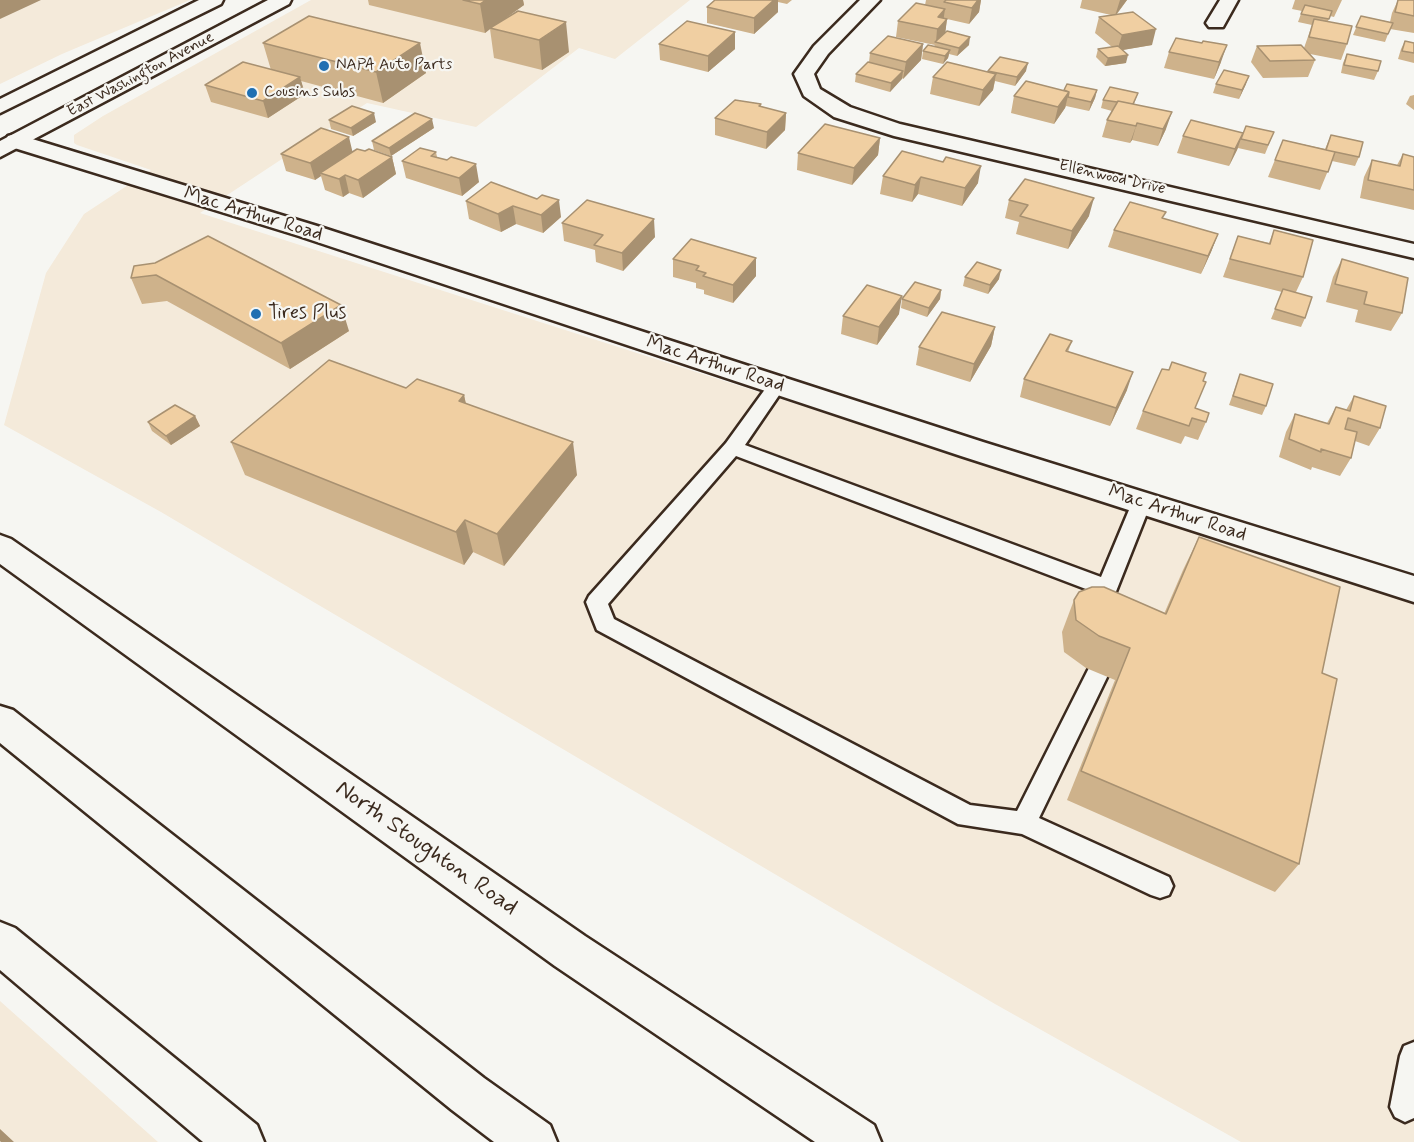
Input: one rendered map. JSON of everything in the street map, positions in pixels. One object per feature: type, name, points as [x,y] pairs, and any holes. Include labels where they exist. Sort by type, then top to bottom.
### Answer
[{"type":"street","name":"East Washington Avenue","points":[[0,107],[214,0]]},
{"type":"street","points":[[5,140],[242,0]]},
{"type":"street","name":"East Washington Avenue","points":[[5,140],[282,0]]},
{"type":"street","name":"Ellenwood Drive","points":[[871,0],[807,68],[804,74],[806,84],[815,96],[842,112],[894,129],[1414,250]]},
{"type":"street","points":[[1216,23],[1229,0]]},
{"type":"street","name":"Mac Arthur Road","points":[[5,140],[308,231],[777,386],[1414,589]]},
{"type":"street","name":"North Stoughton Road","points":[[0,547],[570,951],[857,1142]]},
{"type":"street","points":[[0,721],[468,1094],[533,1142]]},
{"type":"street","points":[[0,943],[240,1142]]},
{"type":"lane","points":[[777,386],[733,448],[597,602],[605,624],[967,816],[1024,823],[1160,886]]},
{"type":"lane","points":[[733,448],[1107,588]]},
{"type":"lane","points":[[1112,610],[1107,588],[1141,503]]},
{"type":"lane","points":[[1024,823],[1098,673]]},
{"type":"lane","points":[[1406,1107],[1414,1056]]},
{"type":"shaded area","points":[[0,0],[190,0],[62,54],[0,84]]},
{"type":"shaded area","points":[[311,0],[690,0],[615,59],[579,48],[476,127],[367,103],[200,213],[1414,602],[1414,1142],[1241,1142],[995,1004],[161,512],[4,425],[46,273],[84,214],[151,170],[77,145],[74,143],[74,135],[103,116]]},
{"type":"shaded area","points":[[0,1001],[158,1142],[0,1142]]},
{"type":"building","points":[[463,0],[486,0],[480,4]]},
{"type":"building","points":[[715,0],[774,0],[754,18],[707,7]]},
{"type":"building","points":[[946,0],[978,0],[972,8],[944,2]]},
{"type":"building","points":[[1398,0],[1414,0],[1414,16],[1395,12]]},
{"type":"building","points":[[916,3],[945,9],[938,17],[947,19],[938,29],[898,21]]},
{"type":"building","points":[[1305,5],[1332,11],[1329,19],[1301,14]]},
{"type":"building","points":[[518,11],[566,22],[539,40],[490,28]]},
{"type":"building","points":[[1133,12],[1156,29],[1122,35],[1099,17]]},
{"type":"building","points":[[309,16],[420,43],[376,72],[263,43]]},
{"type":"building","points":[[1361,16],[1393,23],[1388,34],[1356,27]]},
{"type":"building","points":[[1314,19],[1352,26],[1347,44],[1309,37]]},
{"type":"building","points":[[687,21],[735,32],[708,56],[659,44]]},
{"type":"building","points":[[947,31],[970,37],[959,48],[935,42]]},
{"type":"building","points":[[888,36],[923,44],[906,62],[870,53]]},
{"type":"building","points":[[1176,38],[1227,45],[1219,62],[1169,52]]},
{"type":"building","points":[[1405,41],[1414,43],[1414,53],[1402,51]]},
{"type":"building","points":[[928,45],[950,50],[945,56],[923,51]]},
{"type":"building","points":[[1301,45],[1315,60],[1270,61],[1257,46]]},
{"type":"building","points":[[1118,46],[1128,55],[1108,58],[1098,49]]},
{"type":"building","points":[[1347,54],[1381,61],[1378,71],[1344,65]]},
{"type":"building","points":[[1000,57],[1028,63],[1017,77],[988,71]]},
{"type":"building","points":[[243,62],[300,77],[263,101],[205,85]]},
{"type":"building","points":[[868,62],[903,71],[891,83],[856,74]]},
{"type":"building","points":[[947,62],[996,74],[983,90],[933,77]]},
{"type":"building","points":[[1224,70],[1249,76],[1242,90],[1216,84]]},
{"type":"building","points":[[1026,81],[1069,92],[1058,107],[1014,96]]},
{"type":"building","points":[[1067,84],[1097,90],[1091,102],[1068,97],[1069,92],[1064,90]]},
{"type":"building","points":[[1110,87],[1138,93],[1133,104],[1103,100]]},
{"type":"building","points":[[735,100],[761,104],[759,106],[786,113],[767,132],[715,118]]},
{"type":"building","points":[[1118,101],[1172,112],[1163,129],[1107,120]]},
{"type":"building","points":[[352,106],[374,113],[351,128],[329,120]]},
{"type":"building","points":[[415,113],[432,119],[389,148],[372,141]]},
{"type":"building","points":[[1191,120],[1243,133],[1235,149],[1183,136]]},
{"type":"building","points":[[825,124],[880,138],[854,168],[798,153]]},
{"type":"building","points":[[1246,126],[1274,132],[1268,145],[1241,139]]},
{"type":"building","points":[[321,128],[349,137],[310,163],[281,154]]},
{"type":"building","points":[[1331,135],[1363,142],[1359,157],[1326,150]]},
{"type":"building","points":[[1283,140],[1335,152],[1328,172],[1275,160]]},
{"type":"building","points":[[420,148],[436,152],[431,156],[447,160],[451,157],[476,164],[459,178],[402,161]]},
{"type":"building","points":[[357,149],[365,151],[369,149],[392,157],[358,180],[345,175],[339,179],[320,173]]},
{"type":"building","points":[[902,151],[943,162],[946,157],[981,166],[965,188],[921,177],[915,185],[883,176]]},
{"type":"building","points":[[1403,154],[1414,157],[1414,190],[1368,180],[1372,160],[1400,166]]},
{"type":"building","points":[[1025,179],[1094,198],[1072,231],[1020,216],[1028,205],[1009,200]]},
{"type":"building","points":[[491,182],[537,199],[542,195],[559,200],[541,215],[513,206],[498,214],[466,201]]},
{"type":"building","points":[[587,200],[654,219],[622,253],[594,245],[603,235],[562,223]]},
{"type":"building","points":[[1130,202],[1166,212],[1162,218],[1218,234],[1208,256],[1114,230]]},
{"type":"building","points":[[1274,230],[1313,240],[1303,277],[1230,259],[1238,236],[1270,244]]},
{"type":"building","points":[[208,236],[341,305],[281,343],[156,275],[131,278],[134,266],[155,263]]},
{"type":"building","points":[[691,239],[756,258],[733,285],[703,276],[706,273],[696,270],[699,266],[673,259]]},
{"type":"building","points":[[1342,259],[1408,278],[1402,313],[1364,304],[1367,292],[1335,284]]},
{"type":"building","points":[[977,262],[1001,270],[990,285],[965,277]]},
{"type":"building","points":[[915,282],[941,290],[929,308],[902,299]]},
{"type":"building","points":[[867,285],[902,296],[879,327],[843,316]]},
{"type":"building","points":[[1283,289],[1312,297],[1305,318],[1275,309]]},
{"type":"building","points":[[942,312],[995,327],[974,364],[919,347]]},
{"type":"building","points":[[1050,334],[1072,341],[1066,351],[1133,372],[1116,408],[1024,379]]},
{"type":"building","points":[[329,360],[406,388],[417,379],[464,395],[459,401],[573,442],[497,534],[465,520],[456,532],[231,442]]},
{"type":"building","points":[[1172,362],[1206,373],[1203,381],[1206,382],[1195,408],[1209,413],[1206,422],[1192,418],[1189,426],[1143,411],[1162,369],[1169,370]]},
{"type":"building","points":[[1240,374],[1273,384],[1266,406],[1233,396]]},
{"type":"building","points":[[1354,396],[1386,406],[1380,428],[1348,418],[1345,429],[1357,432],[1351,458],[1321,449],[1321,452],[1289,439],[1295,414],[1329,424],[1336,407],[1350,411]]},
{"type":"building","points":[[175,405],[195,416],[166,436],[148,422]]},
{"type":"building","points":[[1199,537],[1340,587],[1322,673],[1337,679],[1299,864],[1081,771],[1130,648],[1099,636],[1076,620],[1074,600],[1079,592],[1092,587],[1104,587],[1166,614]]},
{"type":"place","name":"NAPA Auto Parts","points":[[324,66]]},
{"type":"place","name":"Cousins Subs","points":[[252,93]]},
{"type":"place","name":"Tires Plus","points":[[256,314]]}]
